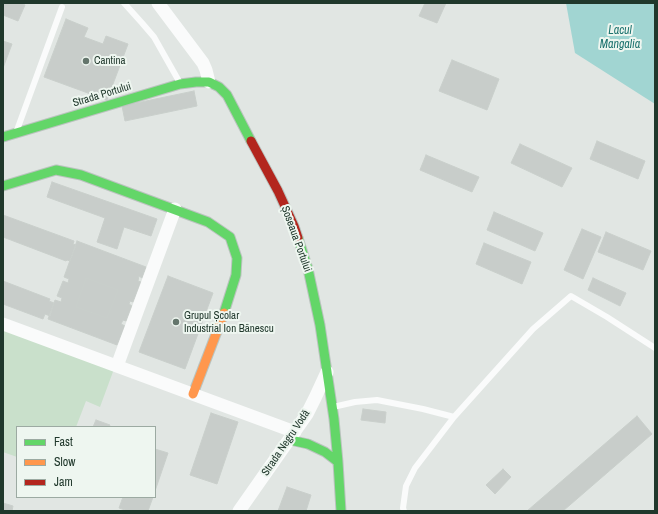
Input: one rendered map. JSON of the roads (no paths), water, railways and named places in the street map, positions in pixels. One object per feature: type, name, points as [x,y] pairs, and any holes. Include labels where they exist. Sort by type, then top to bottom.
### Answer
[{"type":"street","points":[[158,3],[203,63],[209,82]]},
{"type":"street","name":"Strada Portului","points":[[3,137],[180,84],[209,82]]},
{"type":"street","name":"Șoseaua Portului","points":[[209,82],[219,87],[227,94],[278,191],[294,226],[308,269],[320,325],[332,407],[338,462],[341,511]]},
{"type":"street","points":[[3,186],[56,170],[81,175],[208,222],[230,237],[237,258],[236,275],[222,318],[193,394]]},
{"type":"street","points":[[118,366],[175,209]]},
{"type":"street","points":[[3,324],[193,394],[292,436],[325,452],[338,462]]},
{"type":"street","name":"Strada Negru Vodă","points":[[239,511],[307,414],[316,398],[327,372]]},
{"type":"lane","points":[[124,3],[154,37],[180,84]]},
{"type":"lane","points":[[16,133],[62,7]]},
{"type":"lane","points":[[404,511],[403,508],[406,486],[415,468],[454,417],[533,329],[571,296],[655,348]]},
{"type":"lane","points":[[332,407],[355,402],[377,400],[423,408],[454,417]]},
{"type":"water","name":"Lacul Mangalia","points":[[566,3],[655,3],[655,104],[575,53]]},
{"type":"place","name":"Cantina","points":[[86,61]]},
{"type":"place","name":"Grupul Școlar Industrial Ion Bănescu","points":[[176,322]]}]
